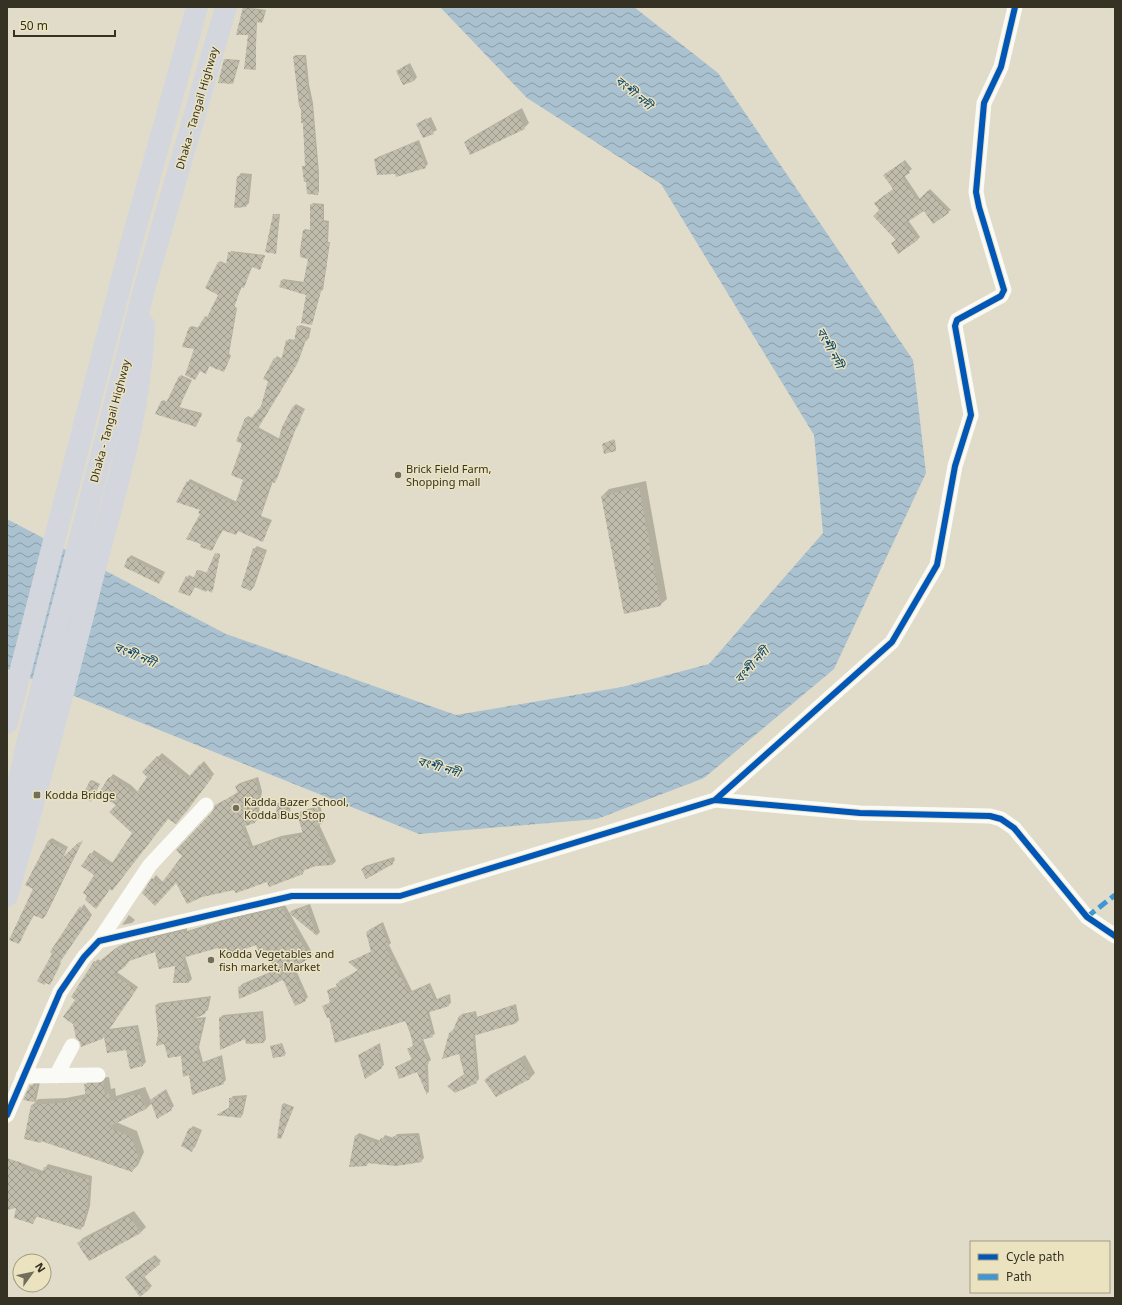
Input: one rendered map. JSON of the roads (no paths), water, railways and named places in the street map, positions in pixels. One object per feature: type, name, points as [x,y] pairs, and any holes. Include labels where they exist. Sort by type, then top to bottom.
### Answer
[{"type":"highway","points":[[7,723],[130,248],[197,7]]},
{"type":"highway","name":"Dhaka - Tangail Highway","points":[[7,838],[26,748],[146,282],[226,7]]},
{"type":"highway","points":[[7,896],[48,751],[116,487],[136,402],[143,357],[146,282]]},
{"type":"street","points":[[715,800],[892,642],[937,565],[955,466],[971,415],[955,326],[957,320],[1001,296],[1004,290],[979,207],[976,192],[984,103],[1001,67],[1015,7]]},
{"type":"street","points":[[99,941],[292,896],[400,896],[715,800],[860,813],[990,816],[1001,819],[1014,828],[1087,917],[1115,936]]},
{"type":"street","points":[[7,1115],[22,1076],[60,992],[84,957],[99,941],[150,865],[206,805]]},
{"type":"street","points":[[56,1076],[72,1046]]},
{"type":"street","points":[[22,1076],[98,1075]]},
{"type":"water","name":"বংশী নদী","points":[[440,7],[634,7],[718,73],[913,360],[926,473],[834,669],[704,778],[597,819],[419,834],[7,669],[7,519],[226,634],[456,715],[622,687],[709,664],[823,533],[814,435],[661,184],[527,98]]},
{"type":"place","name":"Brick Field Farm, Shopping mall","points":[[398,475]]},
{"type":"place","name":"Kodda Bridge","points":[[37,795]]},
{"type":"place","name":"Kadda Bazer School, Kodda Bus Stop","points":[[236,808]]},
{"type":"place","name":"Kodda Vegetables and fish market, Market","points":[[211,960]]}]
